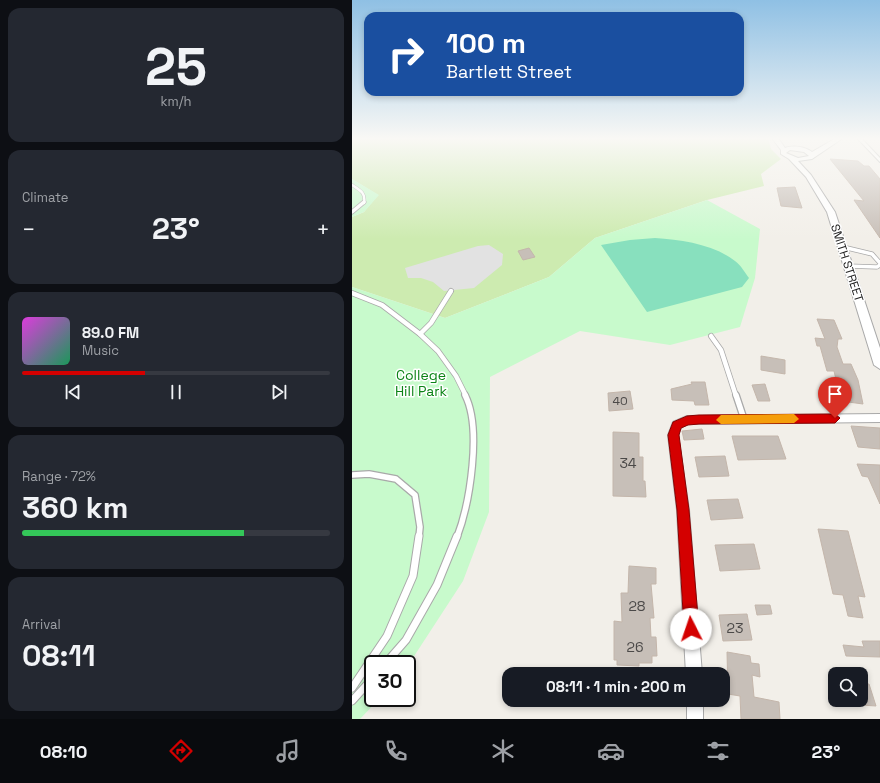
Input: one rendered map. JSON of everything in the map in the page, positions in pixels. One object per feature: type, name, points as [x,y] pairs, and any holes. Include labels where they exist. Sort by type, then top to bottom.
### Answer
[{"type":"street","name":"SMITH STREET","points":[[804,172],[817,188],[831,212],[880,365]]},
{"type":"street","points":[[694,667],[683,510],[673,435],[677,425],[687,420],[880,418]]},
{"type":"street","points":[[695,707],[696,719]]},
{"type":"lane","points":[[352,186],[364,193],[366,198],[364,204],[352,212]]},
{"type":"lane","points":[[843,247],[872,254],[880,264],[876,267],[848,266]]},
{"type":"lane","points":[[420,334],[431,323],[451,291]]},
{"type":"lane","points":[[352,293],[382,305],[420,334],[438,351],[456,376],[469,402],[473,434],[472,475],[460,526],[437,585],[406,640],[393,655]]},
{"type":"lane","points":[[711,336],[721,350],[744,419]]},
{"type":"lane","points":[[352,475],[368,474],[396,480],[415,495],[420,527],[413,576],[390,630],[352,688]]},
{"type":"lane","points":[[352,701],[364,688]]},
{"type":"green space","points":[[352,172],[764,172],[761,174],[764,186],[707,200],[595,238],[549,277],[445,318],[352,287],[352,217],[364,212],[378,195],[352,179]]},
{"type":"green space","points":[[352,179],[379,195],[364,212],[352,217]]},
{"type":"green space","name":"College Hill Park","points":[[707,200],[760,229],[755,278],[740,327],[670,345],[580,331],[490,377],[489,512],[463,581],[415,655],[364,655],[364,707],[371,707],[360,719],[352,719],[352,287],[445,318],[549,277],[595,238]]},
{"type":"green space","points":[[655,238],[697,244],[717,251],[726,255],[737,263],[749,278],[742,287],[647,312],[601,245],[630,240]]},
{"type":"shaded area","points":[[489,245],[503,254],[502,265],[474,288],[444,291],[433,282],[421,278],[408,278],[405,268],[478,246]]},
{"type":"building","points":[[840,172],[874,172],[880,179],[880,238],[854,200],[864,201]]},
{"type":"building","points":[[795,187],[802,208],[781,206],[777,188]]},
{"type":"building","points":[[529,248],[535,257],[523,260],[518,251]]},
{"type":"building","points":[[817,319],[834,320],[842,339],[838,339],[837,347],[843,364],[851,364],[858,380],[863,404],[841,401],[834,371],[827,371],[820,346],[817,346],[815,338],[825,339]]},
{"type":"building","points":[[761,356],[785,360],[785,374],[761,370]]},
{"type":"building","points":[[691,382],[705,382],[709,405],[695,405],[694,401],[672,400],[671,389],[692,384]]},
{"type":"building","points":[[765,384],[770,401],[758,401],[752,385]]},
{"type":"building","points":[[630,391],[633,409],[609,411],[608,393]]},
{"type":"building","points":[[851,426],[880,428],[880,449],[858,447]]},
{"type":"building","points":[[702,429],[704,439],[684,440],[682,431]]},
{"type":"building","points":[[613,432],[639,433],[639,457],[643,457],[643,481],[645,481],[646,497],[613,496]]},
{"type":"building","points":[[732,436],[778,436],[786,459],[738,460]]},
{"type":"building","points":[[725,456],[729,476],[699,477],[695,457]]},
{"type":"building","points":[[857,464],[880,465],[880,504],[868,477],[862,476]]},
{"type":"building","points":[[738,499],[743,518],[711,520],[707,500]]},
{"type":"building","points":[[818,529],[848,531],[865,597],[858,596],[863,618],[848,616],[843,595],[833,594]]},
{"type":"building","points":[[754,544],[760,569],[720,571],[715,545]]},
{"type":"building","points":[[629,566],[656,568],[656,584],[651,584],[654,618],[650,618],[651,637],[656,637],[657,656],[652,656],[652,663],[639,663],[639,666],[617,665],[617,660],[614,660],[614,621],[622,622],[621,593],[628,593]]},
{"type":"building","points":[[755,605],[770,605],[772,614],[757,615]]},
{"type":"building","points":[[747,614],[752,640],[723,641],[719,615]]},
{"type":"building","points":[[862,641],[880,641],[880,657],[846,656],[843,645],[864,647]]},
{"type":"building","points":[[727,652],[750,656],[751,663],[759,664],[760,677],[752,675],[754,697],[779,702],[780,719],[741,719],[740,696],[730,694],[730,667],[727,667]]},
{"type":"building","points":[[868,684],[869,684],[876,706],[868,705]]},
{"type":"slow traffic","points":[[721,420],[794,419]]},
{"type":"route","points":[[691,629],[683,510],[673,435],[677,425],[687,420],[835,418]]}]
